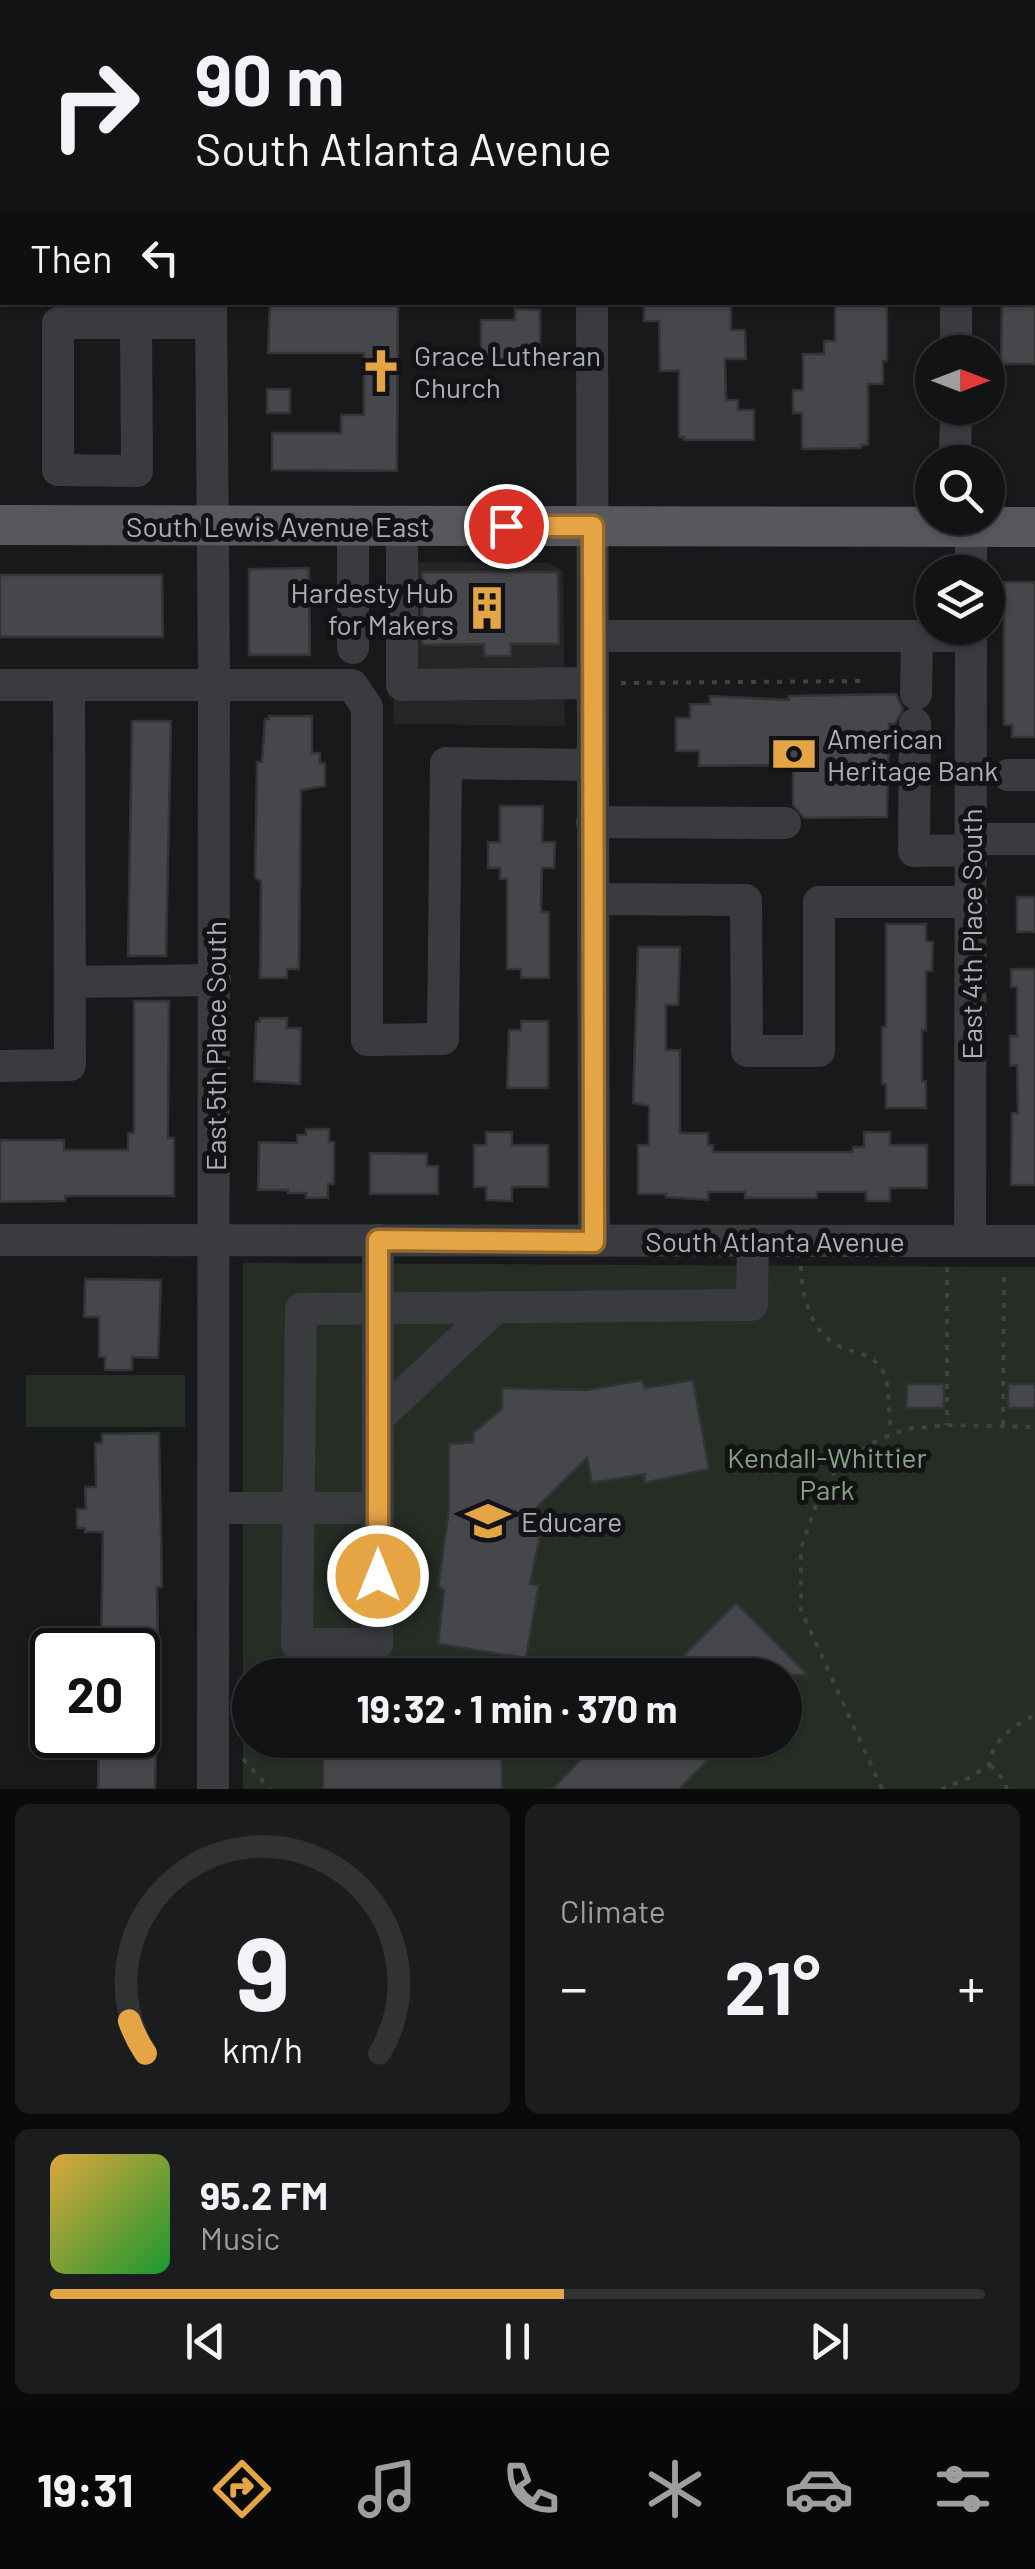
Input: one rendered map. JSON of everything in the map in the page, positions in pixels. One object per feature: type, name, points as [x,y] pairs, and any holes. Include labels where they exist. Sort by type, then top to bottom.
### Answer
[{"type":"main road","name":"South Lewis Avenue East","points":[[0,526],[915,523]]},
{"type":"main road","name":"South Lewis Avenue East","points":[[1005,525],[1035,527]]},
{"type":"street","points":[[592,305],[593,636],[606,683],[592,766],[594,1242]]},
{"type":"street","points":[[956,305],[956,335]]},
{"type":"street","points":[[136,323],[137,471],[58,470],[58,322],[136,323],[210,312]]},
{"type":"street","name":"East 5th Place South","points":[[210,312],[214,1508],[225,1776]]},
{"type":"street","points":[[353,526],[353,648]]},
{"type":"street","points":[[402,526],[402,685],[606,683]]},
{"type":"street","points":[[593,636],[915,637]]},
{"type":"street","points":[[917,645],[914,851],[1035,840]]},
{"type":"street","name":"East 4th Place South","points":[[959,1251],[971,902],[971,645]]},
{"type":"street","points":[[0,685],[352,685],[367,707],[367,1040],[443,1039],[446,763],[592,766]]},
{"type":"street","points":[[0,1066],[70,1065],[68,685]]},
{"type":"street","points":[[592,822],[785,822]]},
{"type":"street","points":[[593,899],[746,900],[747,1050],[819,1050],[819,902],[971,902]]},
{"type":"street","points":[[70,982],[215,980]]},
{"type":"street","name":"South Atlanta Avenue","points":[[0,1240],[753,1241],[959,1251],[1035,1240]]},
{"type":"street","points":[[378,1240],[378,1309],[378,1508],[377,1644],[297,1644],[300,1308],[378,1309],[752,1305],[753,1241]]},
{"type":"street","points":[[378,1418],[495,1308]]},
{"type":"street","points":[[214,1508],[378,1508]]},
{"type":"path","points":[[606,683],[866,682]]},
{"type":"path","points":[[948,1425],[959,1251]]},
{"type":"path","points":[[801,1261],[801,1283],[820,1332],[834,1344],[880,1365],[891,1434]]},
{"type":"path","points":[[1003,1425],[1004,1262]]},
{"type":"path","points":[[882,1789],[801,1610],[801,1548],[809,1521],[833,1474],[852,1456],[891,1434],[924,1426],[1035,1427]]},
{"type":"path","points":[[1007,1789],[989,1764],[989,1757],[1001,1740],[1035,1715]]},
{"type":"path","points":[[941,1789],[969,1778],[989,1764]]},
{"type":"path","points":[[225,1776],[270,1789]]},
{"type":"shaded area","points":[[395,562],[549,563],[563,571],[565,726],[393,724]]},
{"type":"green space","name":"Kendall-Whittier Park","points":[[243,1263],[1035,1267],[1035,1789],[243,1789],[243,1758],[802,1758],[802,1658],[243,1658]]},
{"type":"green space","points":[[26,1375],[185,1375],[185,1427],[26,1427]]},
{"type":"building","name":"Grace Lutheran Church","points":[[270,305],[398,305],[397,471],[272,470],[272,433],[341,433],[341,415],[364,415],[364,353],[268,353]]},
{"type":"building","points":[[644,305],[731,305],[731,330],[745,330],[746,359],[725,359],[726,400],[738,400],[738,410],[754,410],[754,440],[679,437],[679,371],[660,371],[659,321],[644,321]]},
{"type":"building","points":[[835,305],[887,305],[883,384],[868,384],[868,445],[802,449],[802,413],[793,413],[793,390],[803,390],[803,354],[824,354],[824,341],[835,341]]},
{"type":"building","points":[[1002,305],[1035,305],[1035,364],[1005,364]]},
{"type":"building","points":[[515,309],[540,310],[540,349],[531,349],[531,360],[481,358],[481,320],[515,320]]},
{"type":"building","points":[[267,389],[290,389],[290,413],[267,413]]},
{"type":"building","points":[[309,568],[310,655],[249,655],[249,569]]},
{"type":"building","name":"Hardesty Hub for Makers","points":[[422,572],[558,572],[559,644],[511,644],[511,656],[484,656],[484,644],[422,645]]},
{"type":"building","points":[[0,575],[162,575],[163,637],[0,637]]},
{"type":"building","points":[[1005,582],[1035,582],[1035,737],[1012,737],[1012,725],[1004,725]]},
{"type":"building","name":"American Heritage Bank","points":[[896,694],[903,709],[895,724],[889,724],[887,817],[804,818],[793,805],[793,765],[699,766],[699,751],[676,751],[676,718],[690,718],[690,704],[710,704],[710,696],[789,700],[789,696]]},
{"type":"building","points":[[312,716],[312,753],[320,753],[320,763],[325,763],[325,786],[301,790],[299,969],[287,969],[287,978],[260,978],[261,881],[255,878],[257,762],[262,762],[265,719]]},
{"type":"building","points":[[132,721],[171,721],[166,956],[128,956]]},
{"type":"building","points":[[500,806],[543,806],[542,842],[555,842],[554,868],[542,868],[541,912],[549,912],[549,978],[521,978],[521,969],[507,969],[507,879],[500,879],[500,868],[488,868],[488,842],[500,842]]},
{"type":"building","points":[[1017,897],[1035,897],[1035,932],[1017,932]]},
{"type":"building","points":[[886,924],[926,924],[926,941],[933,942],[932,971],[926,971],[926,1030],[922,1030],[926,1108],[886,1108],[882,1027],[886,1027]]},
{"type":"building","points":[[638,947],[680,947],[678,1005],[666,1005],[666,1050],[680,1050],[680,1133],[708,1133],[708,1145],[713,1145],[713,1152],[853,1152],[853,1147],[864,1147],[864,1132],[890,1132],[890,1145],[927,1145],[927,1188],[890,1188],[890,1201],[866,1201],[866,1192],[817,1192],[817,1198],[745,1198],[745,1192],[708,1192],[708,1200],[638,1194],[638,1145],[649,1145],[649,1106],[633,1103]]},
{"type":"building","points":[[1011,969],[1035,969],[1035,1185],[1011,1185],[1012,1113],[1018,1113],[1017,1065],[1010,1066],[1010,1036],[1017,1036],[1017,987],[1011,987]]},
{"type":"building","points":[[134,1001],[169,1001],[168,1138],[174,1138],[174,1196],[65,1196],[65,1201],[0,1202],[0,1140],[64,1140],[64,1150],[128,1150],[128,1133],[134,1133]]},
{"type":"building","points":[[260,1018],[287,1018],[287,1028],[301,1028],[300,1084],[254,1081],[256,1022]]},
{"type":"building","points":[[521,1021],[548,1021],[548,1088],[507,1088],[509,1030],[521,1030]]},
{"type":"building","points":[[306,1129],[329,1129],[329,1142],[334,1142],[334,1184],[328,1184],[328,1198],[306,1198],[306,1193],[288,1190],[258,1190],[259,1142],[297,1143],[297,1135],[306,1135]]},
{"type":"building","points":[[486,1132],[512,1132],[512,1145],[548,1145],[548,1187],[512,1187],[512,1201],[486,1200],[486,1187],[474,1187],[474,1145],[486,1145]]},
{"type":"building","points":[[370,1153],[427,1154],[427,1166],[438,1166],[438,1194],[370,1194]]},
{"type":"building","points":[[85,1279],[161,1280],[158,1358],[132,1357],[132,1370],[105,1370],[105,1357],[99,1357],[99,1317],[84,1317]]},
{"type":"building","name":"Educare","points":[[642,1380],[645,1388],[693,1380],[709,1469],[644,1483],[645,1474],[592,1483],[587,1458],[519,1525],[541,1532],[530,1584],[539,1585],[526,1658],[438,1644],[444,1590],[438,1587],[449,1509],[449,1444],[473,1442],[473,1433],[502,1409],[502,1388],[587,1390]]},
{"type":"building","points":[[907,1384],[944,1384],[944,1408],[906,1408]]},
{"type":"building","points":[[1008,1384],[1035,1384],[1035,1408],[1008,1408]]},
{"type":"building","points":[[159,1433],[162,1587],[157,1587],[158,1628],[101,1628],[103,1532],[77,1528],[77,1509],[86,1509],[85,1487],[96,1487],[95,1443],[102,1443],[102,1434]]},
{"type":"building","points":[[736,1603],[791,1658],[681,1658]]},
{"type":"building","points":[[99,1758],[156,1758],[155,1789],[98,1789]]},
{"type":"building","points":[[323,1758],[502,1758],[502,1789],[323,1789]]},
{"type":"building","points":[[582,1758],[710,1758],[679,1789],[552,1789]]},
{"type":"place","name":"Grace Lutheran Church","points":[[381,371]]},
{"type":"place","name":"Hardesty Hub for Makers","points":[[487,608]]},
{"type":"place","name":"American Heritage Bank","points":[[794,754]]},
{"type":"place","name":"Educare","points":[[488,1521]]},
{"type":"route","points":[[378,1576],[378,1240],[594,1242],[593,526],[506,526]]}]
